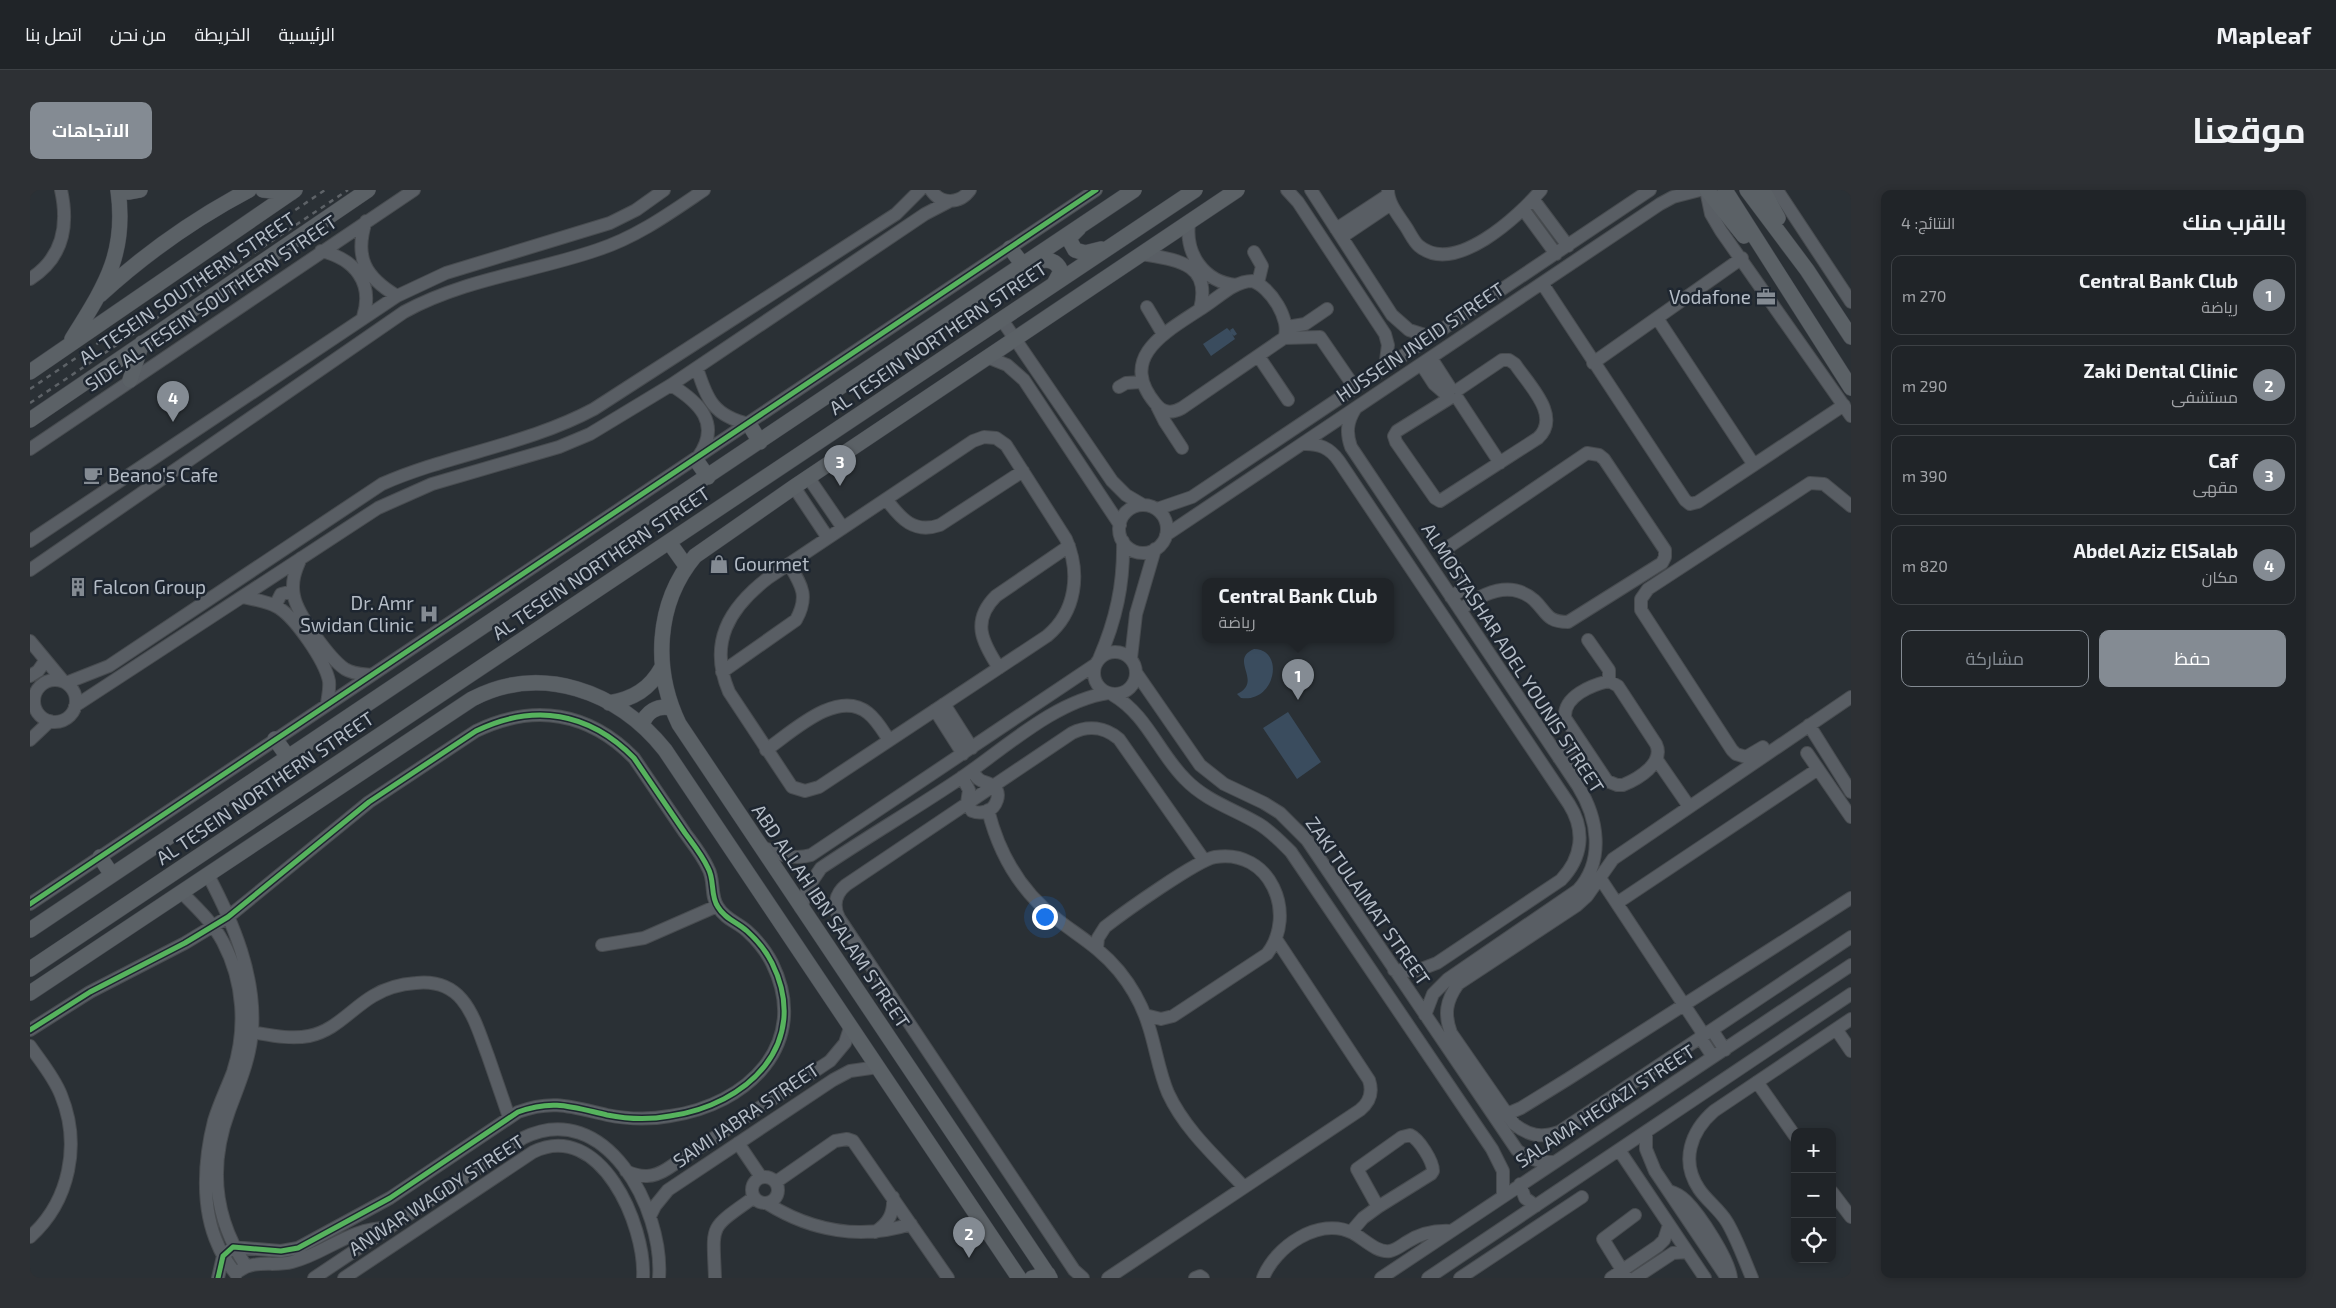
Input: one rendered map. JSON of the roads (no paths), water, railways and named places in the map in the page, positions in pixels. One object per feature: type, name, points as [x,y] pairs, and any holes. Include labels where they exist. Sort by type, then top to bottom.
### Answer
[{"type":"main road","points":[[69,344],[100,295],[111,270],[118,244],[120,218],[118,190],[129,192],[140,190]]},
{"type":"main road","points":[[100,295],[140,260],[182,229],[249,190]]},
{"type":"main road","points":[[263,190],[293,191]]},
{"type":"main road","name":"AL TESEIN SOUTHERN STREET","points":[[30,420],[368,190]]},
{"type":"main road","name":"AL TESEIN NORTHERN STREET","points":[[30,930],[1134,190]]},
{"type":"main road","name":"AL TESEIN NORTHERN STREET","points":[[30,970],[1195,190]]},
{"type":"main road","points":[[669,542],[690,561],[808,477],[1237,190]]},
{"type":"main road","points":[[1706,190],[1784,286]]},
{"type":"main road","points":[[1725,190],[1784,286],[1851,388]]},
{"type":"main road","points":[[1747,190],[1807,270],[1851,337]]},
{"type":"main road","points":[[1763,190],[1807,270]]},
{"type":"main road","name":"AL TESEIN SOUTHERN STREET","points":[[30,372],[293,191]]},
{"type":"main road","points":[[1080,226],[1071,236],[1070,241],[1075,250],[1085,253],[1108,248]]},
{"type":"main road","points":[[1010,248],[1023,265],[1046,259],[1058,265],[1061,272],[1054,284]]},
{"type":"main road","points":[[130,380],[142,343]]},
{"type":"main road","points":[[749,424],[760,442]]},
{"type":"main road","points":[[696,460],[708,477]]},
{"type":"main road","name":"ABD ALLAH IBN SALAM STREET","points":[[690,561],[666,612],[661,643],[662,667],[671,708],[687,738],[1049,1276]]},
{"type":"main road","points":[[609,703],[626,700],[641,692],[653,681],[662,667]]},
{"type":"main road","points":[[477,670],[490,690]]},
{"type":"main road","points":[[30,993],[464,705],[490,690],[510,684],[562,685],[586,691],[609,703],[642,726],[658,740],[1019,1278]]},
{"type":"main road","points":[[642,726],[647,715],[656,708],[671,708]]},
{"type":"main road","points":[[275,739],[288,757]]},
{"type":"main road","points":[[317,778],[327,796]]},
{"type":"main road","points":[[100,857],[112,875]]},
{"type":"main road","points":[[148,890],[159,907]]},
{"type":"main road","points":[[1005,1257],[1018,1251],[1026,1242]]},
{"type":"main road","points":[[1032,1278],[1049,1276]]},
{"type":"street","points":[[31,278],[52,260],[63,236],[65,220],[61,190]]},
{"type":"street","name":"SIDE AL TESEIN SOUTHERN STREET","points":[[30,449],[414,190]]},
{"type":"street","points":[[30,541],[397,296],[446,273],[597,228],[623,217],[664,190]]},
{"type":"street","points":[[30,570],[404,312],[451,291],[598,250],[619,242],[659,220],[704,190]]},
{"type":"street","points":[[50,722],[41,716],[32,704],[36,692],[44,684],[54,680],[65,683],[109,666],[382,484],[548,430],[579,417],[896,214],[920,190]]},
{"type":"street","points":[[931,190],[937,197],[950,201]]},
{"type":"street","points":[[30,740],[50,722],[66,719],[75,706],[361,518],[395,499],[432,484],[575,441],[671,385],[925,214],[950,201],[964,197],[970,190]]},
{"type":"street","points":[[30,904],[36,896],[100,857],[696,460],[1096,190]]},
{"type":"street","points":[[1311,190],[1392,315],[1409,330],[1431,337]]},
{"type":"street","name":"HUSSEIN JNEID STREET","points":[[1157,509],[1192,497],[1650,190]]},
{"type":"street","name":"HUSSEIN JNEID STREET","points":[[1166,535],[1660,204],[1673,197],[1700,190]]},
{"type":"street","points":[[1542,284],[1593,363],[1688,502],[1698,502],[1754,465],[1847,411],[1711,214],[1706,190]]},
{"type":"street","points":[[1778,190],[1851,302]]},
{"type":"street","points":[[1292,192],[1379,324],[1388,345],[1385,368]]},
{"type":"street","points":[[1339,233],[1389,196],[1418,245],[1433,253],[1449,255],[1460,253],[1479,242],[1523,209],[1537,195],[1568,246]]},
{"type":"street","points":[[1523,209],[1556,254]]},
{"type":"street","points":[[366,221],[362,234],[361,257],[372,277],[397,296]]},
{"type":"street","points":[[1189,223],[1190,248],[1195,265],[1207,281],[1236,285]]},
{"type":"street","points":[[321,251],[342,258],[349,263],[362,279],[367,298],[362,318]]},
{"type":"street","points":[[1254,252],[1262,266],[1258,283]]},
{"type":"street","points":[[1142,254],[1195,265]]},
{"type":"street","points":[[1593,363],[1742,258]]},
{"type":"street","points":[[446,273],[451,291]]},
{"type":"street","points":[[1519,279],[1528,293]]},
{"type":"street","points":[[1200,309],[1207,281]]},
{"type":"street","points":[[1182,448],[1141,382],[1145,356],[1149,348],[1163,334],[1236,285],[1247,281],[1258,283],[1267,290],[1285,319],[1285,333]]},
{"type":"street","points":[[756,305],[767,321]]},
{"type":"street","points":[[1147,307],[1163,334]]},
{"type":"street","points":[[1157,406],[1169,412],[1176,412],[1259,357],[1285,333],[1305,324],[1327,309]]},
{"type":"street","points":[[1379,324],[1392,315]]},
{"type":"street","points":[[1657,318],[1754,465]]},
{"type":"street","points":[[801,908],[808,887],[821,868],[967,774],[1060,709],[1083,698],[1122,694],[1130,690],[1135,682],[1137,674],[1131,658],[1136,614],[1155,549],[1166,535],[1166,524],[1157,509],[1143,505],[1126,495],[1112,481],[1002,320]]},
{"type":"street","points":[[1285,333],[1320,338],[1354,388]]},
{"type":"street","points":[[987,357],[1007,366],[1024,380],[1120,525],[1123,541],[1122,590],[1117,614],[1094,670],[1098,686],[1110,694]]},
{"type":"street","points":[[1259,357],[1288,400]]},
{"type":"street","points":[[1502,360],[1509,360],[1515,364],[1546,410],[1548,422],[1543,434],[1443,501],[1435,498],[1396,442],[1394,436],[1397,431],[1453,395],[1502,360]]},
{"type":"street","points":[[1426,361],[1434,384],[1453,395],[1500,463]]},
{"type":"street","points":[[697,368],[703,388],[714,408],[736,422],[749,424]]},
{"type":"street","points":[[1119,387],[1126,383],[1141,382]]},
{"type":"street","points":[[671,385],[694,399],[706,418],[706,440],[696,460]]},
{"type":"street","points":[[253,392],[264,408]]},
{"type":"street","name":"ALMOSTASHAR ADEL YOUNIS STREET","points":[[1354,409],[1348,424],[1348,440],[1374,482],[1578,786],[1592,812],[1596,840],[1592,868],[1584,884],[1571,896],[1448,979],[1433,994],[1425,1015]]},
{"type":"street","points":[[984,437],[996,438],[1002,441],[1023,472],[1069,546],[1074,563],[1072,598],[1065,616],[1047,636],[819,787],[805,791],[792,787],[786,782],[729,692],[722,672],[720,653],[722,640],[731,617],[751,592],[789,564],[973,441],[984,437]]},
{"type":"street","name":"ALMOSTASHAR ADEL YOUNIS STREET","points":[[1302,444],[1320,445],[1334,454],[1563,796],[1577,821],[1580,841],[1575,862],[1561,880],[1437,963],[1416,971],[1394,970]]},
{"type":"street","points":[[1451,597],[1463,588],[1465,582],[1446,553],[1447,548],[1588,453],[1599,455],[1604,459],[1665,550],[1665,557],[1662,563],[1568,622],[1558,622],[1550,618],[1534,600],[1522,592],[1508,589],[1494,590],[1460,610]]},
{"type":"street","points":[[467,455],[471,472]]},
{"type":"street","points":[[886,499],[906,522],[914,526],[933,527],[940,525],[1023,472]]},
{"type":"street","points":[[808,477],[843,528]]},
{"type":"street","points":[[1359,491],[1374,482]]},
{"type":"street","points":[[1851,506],[1824,484],[1810,482],[1648,589],[1643,594],[1640,605],[1644,615],[1732,750],[1740,756],[1751,755],[1851,687]]},
{"type":"street","points":[[794,487],[828,538]]},
{"type":"street","points":[[1120,525],[1123,516],[1130,510],[1143,505]]},
{"type":"street","points":[[1123,541],[1135,551],[1145,552],[1155,549]]},
{"type":"street","points":[[999,668],[982,638],[981,622],[987,606],[996,596],[1069,546]]},
{"type":"street","points":[[301,558],[295,570],[293,591],[299,609],[337,663],[347,670],[358,674],[371,675]]},
{"type":"street","points":[[722,672],[796,620],[802,610],[804,598],[802,587],[789,564]]},
{"type":"street","points":[[274,606],[282,594],[293,591]]},
{"type":"street","points":[[242,598],[274,606],[289,616],[320,660],[329,681],[327,704]]},
{"type":"street","points":[[1588,640],[1609,670],[1609,681]]},
{"type":"street","points":[[30,641],[75,696],[75,706]]},
{"type":"street","points":[[760,846],[786,857],[803,858],[811,855],[1098,662],[1115,652],[1131,658]]},
{"type":"street","points":[[30,676],[41,668],[45,661]]},
{"type":"street","points":[[329,681],[340,678],[347,670]]},
{"type":"street","name":"ZAKI TULAIMAT STREET","points":[[1137,674],[1200,765],[1224,784],[1264,803],[1284,816],[1306,840],[1425,1015],[1468,1068],[1501,1129],[1517,1150],[1527,1158],[1540,1162],[1553,1162]]},
{"type":"street","points":[[1609,681],[1618,686],[1656,744],[1659,752],[1657,760],[1652,766],[1628,783],[1617,785],[1608,781],[1565,718],[1566,706],[1584,691],[1609,681]]},
{"type":"street","name":"ZAKI TULAIMAT STREET","points":[[1110,694],[1128,704],[1139,715],[1173,765],[1194,788],[1220,805],[1261,825],[1291,852],[1499,1160],[1503,1171],[1503,1196]]},
{"type":"street","points":[[1468,1068],[1447,1021],[1446,1008],[1450,995],[1458,984],[1576,906],[1587,896],[1613,859],[1851,697]]},
{"type":"street","points":[[766,750],[821,713],[838,705],[848,705],[867,712],[889,740]]},
{"type":"street","points":[[939,707],[967,751]]},
{"type":"street","points":[[30,1030],[90,992],[162,956],[228,916],[369,802],[476,731],[507,718],[538,714],[569,718],[598,729],[617,742],[634,758],[708,868],[717,906],[725,916],[747,930],[761,945],[772,962],[782,990],[784,1020],[779,1042],[772,1058],[759,1074],[742,1089],[721,1102],[701,1110],[669,1117],[621,1117],[578,1106],[557,1104],[532,1107],[509,1117],[390,1198],[298,1248],[281,1251],[233,1247],[223,1256],[218,1278]]},
{"type":"street","points":[[1808,725],[1851,792]]},
{"type":"street","points":[[1083,1278],[1069,1261],[839,918],[835,908],[836,898],[843,888],[967,803],[1072,733],[1088,728],[1106,731],[1119,739],[1204,860]]},
{"type":"street","points":[[1559,758],[1582,744]]},
{"type":"street","points":[[1807,752],[1851,817]]},
{"type":"street","points":[[1568,771],[1590,756]]},
{"type":"street","points":[[1657,760],[1686,802]]},
{"type":"street","points":[[1617,903],[1818,768]]},
{"type":"street","points":[[967,774],[993,786],[998,797],[995,805],[988,810],[976,812],[972,810],[967,803],[969,790],[967,774]]},
{"type":"street","points":[[1563,796],[1578,786]]},
{"type":"street","points":[[988,810],[1001,850],[1022,885],[1050,914],[1097,948],[1127,982],[1145,1015],[1163,1080],[1176,1107],[1197,1137],[1244,1187]]},
{"type":"street","points":[[1271,833],[1284,816]]},
{"type":"street","points":[[811,855],[814,865],[821,868]]},
{"type":"street","points":[[1097,948],[1098,938],[1105,926],[1204,860],[1215,857],[1233,857],[1249,863],[1263,873],[1273,886],[1279,901],[1281,917],[1276,939],[1267,954],[1178,1013],[1161,1018],[1145,1015]]},
{"type":"street","points":[[208,875],[228,916],[247,972],[252,1002],[239,1071],[210,1139],[206,1176],[213,1232],[223,1256],[238,1273]]},
{"type":"street","points":[[1600,878],[1683,1004],[1705,1034],[1725,1050]]},
{"type":"street","points":[[182,892],[213,926],[223,942],[236,978],[246,1031]]},
{"type":"street","points":[[1507,1114],[1521,1108],[1851,898]]},
{"type":"street","points":[[602,945],[650,935],[717,906]]},
{"type":"street","points":[[1475,1080],[1514,1124],[1529,1134],[1547,1136],[1559,1132],[1851,937]]},
{"type":"street","points":[[1108,1278],[1367,1104],[1371,1095],[1370,1080],[1276,939]]},
{"type":"street","name":"SALAMA HEGAZI STREET","points":[[1381,1278],[1851,965]]},
{"type":"street","points":[[246,1031],[287,1037],[309,1036],[330,1028],[373,996],[388,988],[412,983],[438,984],[449,988],[468,1006],[509,1117]]},
{"type":"street","points":[[1428,1278],[1851,994]]},
{"type":"street","points":[[1752,1278],[1726,1221],[1695,1182],[1689,1160],[1690,1145],[1695,1132],[1703,1120],[1851,1019]]},
{"type":"street","name":"SAMI JABRA STREET","points":[[626,1171],[642,1176],[656,1175],[667,1170],[824,1065],[841,1050],[850,1028]]},
{"type":"street","points":[[1836,1029],[1851,1051]]},
{"type":"street","points":[[1751,1032],[1764,1052]]},
{"type":"street","points":[[1705,1034],[1713,1057]]},
{"type":"street","points":[[30,1046],[61,1093],[71,1132],[72,1152],[63,1190],[45,1221],[30,1237]]},
{"type":"street","points":[[824,1065],[831,1071],[832,1080]]},
{"type":"street","name":"SAMI JABRA STREET","points":[[650,1216],[664,1194],[832,1080],[859,1069],[878,1067]]},
{"type":"street","points":[[1757,1082],[1791,1130]]},
{"type":"street","points":[[229,1097],[217,1176],[221,1216],[233,1247],[238,1273]]},
{"type":"street","name":"ANWAR WAGDY STREET","points":[[314,1278],[523,1138],[549,1128],[563,1128],[579,1132],[605,1146],[626,1171],[650,1216],[658,1242],[660,1274]]},
{"type":"street","points":[[1486,1140],[1501,1129]]},
{"type":"street","points":[[576,1149],[579,1132]]},
{"type":"street","points":[[1646,1132],[1648,1157],[1666,1189],[1727,1278]]},
{"type":"street","points":[[1351,1232],[1363,1218],[1433,1171],[1432,1163],[1414,1136],[1402,1137],[1358,1169],[1359,1175],[1378,1207]]},
{"type":"street","points":[[776,1182],[835,1142],[847,1139],[857,1145],[948,1278]]},
{"type":"street","points":[[735,1145],[758,1179]]},
{"type":"street","name":"ANWAR WAGDY STREET","points":[[344,1278],[533,1152],[549,1146],[576,1149],[592,1158],[601,1166],[621,1195],[637,1228],[643,1255],[643,1274]]},
{"type":"street","points":[[1619,1150],[1705,1278]]},
{"type":"street","points":[[1631,1168],[1636,1161],[1648,1157]]},
{"type":"street","points":[[656,1175],[658,1188],[664,1194]]},
{"type":"street","points":[[758,1179],[771,1178],[776,1182],[778,1187],[776,1197],[768,1204]]},
{"type":"street","points":[[758,1179],[751,1190],[753,1198],[762,1204],[768,1204],[801,1221],[819,1227],[856,1232],[875,1232],[911,1224]]},
{"type":"street","points":[[1520,1184],[1525,1198],[1536,1206]]},
{"type":"street","points":[[1666,1189],[1679,1195],[1688,1203],[1726,1259],[1731,1278]]},
{"type":"street","points":[[1460,1278],[1582,1196]]},
{"type":"street","points":[[875,1232],[882,1227],[892,1214],[892,1197]]},
{"type":"street","points":[[1836,1197],[1851,1218]]},
{"type":"street","points":[[715,1278],[714,1229],[721,1220],[753,1198]]},
{"type":"street","points":[[1635,1215],[1602,1238],[1620,1276],[1664,1240],[1669,1225]]},
{"type":"street","points":[[1708,1233],[1726,1221]]},
{"type":"street","points":[[238,1273],[254,1264],[290,1263],[357,1232],[388,1228]]},
{"type":"street","points":[[1263,1278],[1271,1263],[1292,1241],[1321,1230],[1336,1229],[1351,1232],[1381,1250],[1389,1251],[1427,1232],[1450,1231]]},
{"type":"street","points":[[1635,1278],[1673,1253],[1687,1252]]},
{"type":"street","points":[[1642,1257],[1649,1268]]},
{"type":"street","points":[[643,1274],[660,1274]]},
{"type":"street","points":[[1195,1278],[1200,1276],[1203,1278]]},
{"type":"water","points":[[1227,328],[1231,332],[1230,330],[1233,328],[1237,334],[1234,336],[1232,334],[1235,339],[1211,356],[1203,344]]},
{"type":"water","points":[[1254,649],[1264,651],[1270,657],[1273,666],[1272,675],[1269,685],[1262,692],[1253,697],[1241,698],[1237,694],[1244,689],[1247,683],[1244,659]]},
{"type":"water","points":[[1288,712],[1321,762],[1297,779],[1263,728]]},
{"type":"railway","points":[[30,389],[325,190]]},
{"type":"railway","points":[[30,403],[348,190]]},
{"type":"place","name":"Vodafone","points":[[1766,297]]},
{"type":"place","name":"Abdel Aziz ElSalab","points":[[173,422]]},
{"type":"place","name":"Beano's Cafe","points":[[93,475]]},
{"type":"place","name":"Caf","points":[[840,486]]},
{"type":"place","name":"Gourmet","points":[[719,564]]},
{"type":"place","name":"Falcon Group","points":[[78,587]]},
{"type":"place","name":"Dr. Amr Swidan Clinic","points":[[429,614]]},
{"type":"place","name":"Central Bank Club","points":[[1298,700]]},
{"type":"place","name":"Zaki Dental Clinic","points":[[969,1258]]}]
